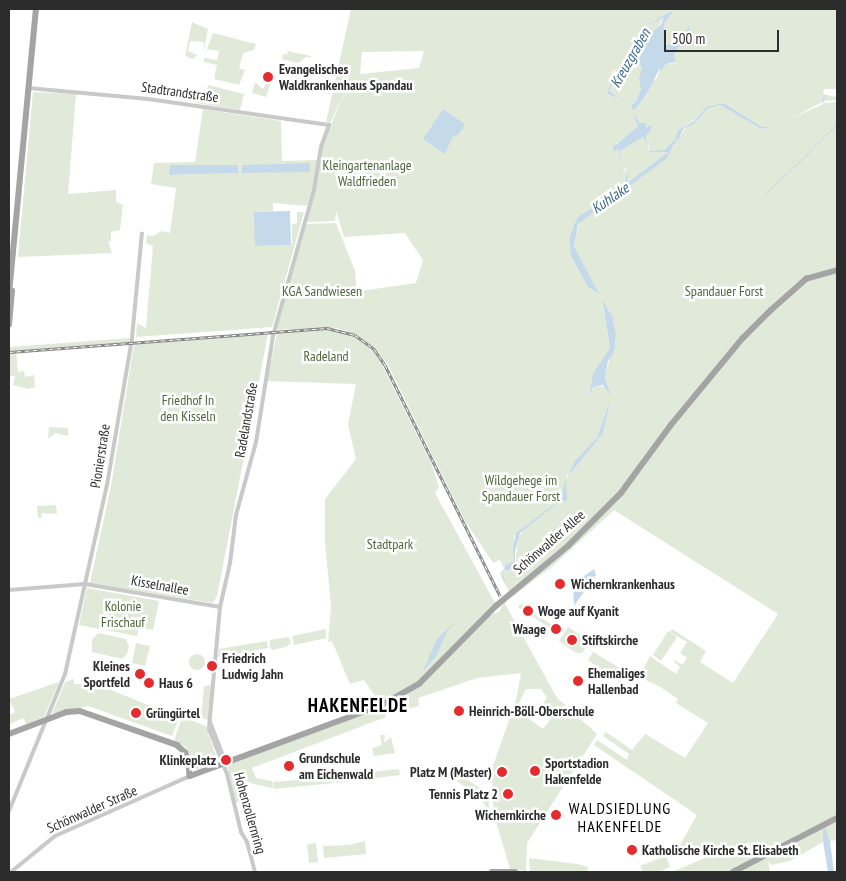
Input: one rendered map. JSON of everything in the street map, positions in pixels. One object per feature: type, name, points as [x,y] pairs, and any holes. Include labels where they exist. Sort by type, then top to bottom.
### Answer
[{"type":"main road","points":[[9,294],[36,9]]},
{"type":"main road","name":"Schönwalder Allee","points":[[191,776],[222,762],[385,704],[418,684],[496,606],[568,546],[621,493],[671,425],[742,339],[771,310],[810,276],[837,270]]},
{"type":"main road","points":[[9,325],[10,281]]},
{"type":"main road","points":[[9,734],[69,712],[85,712],[177,745],[189,762],[191,776]]},
{"type":"main road","points":[[733,872],[837,818]]},
{"type":"main road","points":[[492,872],[514,872]]},
{"type":"street","name":"Stadtrandstraße","points":[[29,88],[148,99],[328,125]]},
{"type":"street","name":"Radelandstraße","points":[[210,722],[220,607],[230,563],[237,512],[254,449],[272,341],[314,190],[321,147],[328,125]]},
{"type":"street","name":"Pionierstraße","points":[[9,811],[63,680],[85,585],[108,485],[132,338],[142,233]]},
{"type":"street","name":"Kisselnallee","points":[[9,591],[85,585],[220,607]]},
{"type":"street","name":"Hohenzollernring","points":[[210,722],[222,753],[222,762],[255,872]]},
{"type":"street","name":"Schönwalder Straße","points":[[11,872],[55,836],[191,776]]},
{"type":"green space","name":"Spandauer Forst","points":[[351,9],[673,9],[837,9],[837,89],[824,89],[823,94],[836,97],[837,90],[837,100],[824,101],[791,119],[825,103],[837,102],[837,840],[830,841],[826,828],[823,842],[790,861],[771,865],[768,861],[770,872],[672,872],[717,853],[714,843],[683,854],[676,852],[697,815],[594,745],[597,740],[627,760],[629,754],[603,736],[606,732],[632,750],[645,734],[685,758],[708,723],[676,703],[678,699],[659,686],[639,677],[650,656],[676,674],[680,667],[674,662],[675,660],[682,665],[687,658],[680,653],[687,642],[670,632],[672,629],[706,651],[700,662],[733,683],[778,614],[614,510],[554,565],[512,597],[500,574],[505,568],[507,571],[515,567],[518,537],[530,522],[514,536],[514,561],[505,565],[501,571],[503,567],[500,560],[493,563],[465,521],[388,365],[379,353],[359,336],[337,328],[274,330],[306,224],[336,223],[355,271],[357,295],[360,291],[416,283],[423,260],[405,233],[344,237],[336,211],[335,221],[307,222],[321,149],[340,103],[359,77],[340,102],[330,123],[326,122]],"holes":[[[673,9],[664,24],[666,45],[681,40],[690,25],[689,34],[674,54],[676,63],[666,64],[661,72],[660,68],[657,78],[648,86],[646,97],[633,111],[631,104],[608,94],[608,89],[650,23]],[[424,51],[419,68],[360,74],[362,52]],[[724,103],[762,127],[775,127],[761,129],[720,105],[707,109],[695,123],[686,126],[680,137],[675,138],[678,130],[694,120],[704,109]],[[443,109],[458,135],[424,139]],[[631,111],[640,123],[646,123],[646,128],[649,125],[653,127],[646,136],[649,143],[643,137],[620,151],[622,167],[618,149],[613,151],[616,144],[638,126]],[[675,139],[674,146],[658,165],[579,222],[574,246],[597,293],[587,285],[572,260],[569,238],[574,224],[583,213],[606,200],[623,186],[627,174],[627,183],[668,152],[649,151],[648,144],[651,151],[664,150]],[[602,303],[614,322],[616,333],[605,377],[610,394],[607,388],[601,386],[593,387],[590,398],[593,373],[610,348]],[[610,402],[603,433],[567,478],[567,475],[597,438]]]},
{"type":"green space","points":[[664,17],[637,58],[642,68],[641,89],[637,99],[633,104],[622,101],[609,90],[649,25]]},
{"type":"green space","points":[[192,22],[208,29],[203,54],[204,42],[190,41],[188,51],[197,55],[193,59],[185,56]]},
{"type":"green space","points":[[213,33],[256,44],[254,50],[243,53],[239,68],[245,70],[239,85],[214,79],[217,65],[204,62],[204,58],[217,60],[219,51],[207,49]]},
{"type":"green space","points":[[288,51],[311,56],[298,63],[282,59],[283,54],[287,55]]},
{"type":"green space","points":[[262,80],[270,85],[266,97],[252,93],[255,82],[263,89],[266,83]]},
{"type":"green space","points":[[208,85],[244,94],[240,110],[196,103],[197,99],[204,103]]},
{"type":"green space","points":[[33,92],[76,94],[68,194],[116,190],[116,202],[123,205],[120,230],[111,232],[111,241],[108,241],[112,253],[18,257]]},
{"type":"green space","points":[[203,109],[281,121],[282,161],[318,160],[310,201],[306,206],[273,203],[273,211],[255,212],[255,246],[292,245],[292,224],[297,223],[297,212],[304,212],[272,327],[136,337],[137,323],[146,328],[153,246],[146,243],[147,235],[153,236],[162,231],[170,233],[176,188],[151,184],[154,163],[195,162]],"holes":[[[171,165],[238,165],[238,173],[170,175]]]},
{"type":"green space","name":"Stadtpark","points":[[326,329],[358,338],[375,352],[385,366],[383,367],[431,463],[439,487],[435,493],[495,603],[418,681],[376,706],[375,696],[364,680],[350,684],[332,641],[328,642],[331,606],[325,543],[325,499],[356,459],[348,424],[356,384],[267,381],[277,333]]},
{"type":"green space","name":"Friedhof In den Kisseln","points":[[268,334],[217,596],[213,603],[90,583],[111,486],[134,344]]},
{"type":"green space","points":[[130,338],[130,342],[10,351],[10,347]]},
{"type":"green space","points":[[16,352],[18,372],[24,371],[25,377],[34,375],[35,387],[28,389],[13,385],[15,376],[9,376],[9,353]]},
{"type":"green space","points":[[49,427],[68,428],[68,436],[55,433],[48,439]]},
{"type":"green space","points":[[56,505],[57,514],[42,513],[41,518],[38,518],[37,506]]},
{"type":"green space","name":"Kolonie Frischauf","points":[[87,588],[159,601],[153,630],[139,627],[137,636],[79,625]]},
{"type":"green space","points":[[504,602],[557,698],[597,734],[527,843],[526,871],[510,869],[495,818],[492,797],[493,766],[516,700],[521,673],[477,678],[418,698],[419,706],[411,708],[389,711],[387,705],[408,694],[490,615],[499,612]],"holes":[[[526,689],[541,689],[547,698],[542,705],[554,715],[543,729],[516,709]]]},
{"type":"green space","points":[[520,604],[561,631],[559,634],[518,607]]},
{"type":"green space","points":[[568,627],[586,639],[587,645],[582,653],[576,653],[559,641]]},
{"type":"green space","points":[[326,629],[326,638],[294,645],[292,636]]},
{"type":"green space","points":[[668,631],[677,637],[661,661],[653,655]]},
{"type":"green space","points":[[99,633],[126,639],[129,646],[127,654],[122,659],[92,652],[92,639]]},
{"type":"green space","points":[[289,637],[291,643],[286,647],[272,650],[270,647],[270,640]]},
{"type":"green space","points":[[267,641],[268,648],[218,657],[219,649]]},
{"type":"green space","points":[[136,643],[150,646],[145,666],[132,663]]},
{"type":"green space","points":[[593,652],[625,671],[632,673],[625,673],[620,683],[588,660]]},
{"type":"green space","points":[[197,654],[203,656],[205,662],[203,668],[197,670],[191,668],[189,662],[191,656]]},
{"type":"green space","name":"Grüngürtel","points":[[74,679],[74,684],[99,685],[179,718],[172,736],[88,706],[52,714],[65,682]]},
{"type":"green space","points":[[59,682],[44,717],[26,724],[24,718],[9,724],[9,715],[15,712],[9,699]]},
{"type":"green space","points":[[212,685],[208,720],[180,711],[202,709],[204,686]]},
{"type":"green space","points":[[383,708],[386,717],[252,768],[256,778],[272,781],[273,788],[253,784],[233,774],[240,802],[235,802],[227,765]]},
{"type":"green space","points":[[182,717],[206,726],[218,763],[194,770],[186,747],[174,741]]},
{"type":"green space","points":[[380,735],[385,735],[384,743],[391,737],[395,753],[374,756],[372,748],[382,745]]},
{"type":"green space","points":[[399,769],[400,775],[336,783],[336,776]]},
{"type":"green space","points":[[443,769],[465,778],[489,794],[489,810],[476,794],[455,780],[432,774],[405,773]]},
{"type":"green space","points":[[333,777],[334,783],[274,789],[273,782]]},
{"type":"green space","points":[[365,841],[366,854],[324,858],[323,846],[349,845]]},
{"type":"green space","points":[[316,843],[318,862],[309,863],[307,844]]},
{"type":"green space","points":[[666,856],[670,867],[659,872],[643,872],[640,866]]},
{"type":"green space","points":[[529,858],[588,867],[587,871],[530,872]]},
{"type":"water","points":[[674,9],[664,24],[666,45],[681,40],[690,24],[689,34],[674,54],[676,62],[666,64],[661,72],[660,68],[644,99],[633,111],[631,104],[628,103],[633,104],[636,101],[641,89],[639,79],[642,68],[636,59],[644,50],[648,36],[661,24],[664,17],[649,25],[609,90],[620,99],[608,94],[608,89],[650,23]]},
{"type":"water","points":[[724,103],[762,127],[776,127],[761,129],[720,105],[707,109],[695,123],[684,128],[678,140],[675,138],[678,130],[694,121],[706,107]]},
{"type":"water","points":[[443,109],[465,124],[458,135],[453,136],[445,154],[423,139]]},
{"type":"water","points":[[631,111],[640,123],[646,123],[646,128],[649,125],[653,127],[646,136],[648,144],[643,137],[620,151],[622,167],[618,149],[613,152],[613,147],[638,126]]},
{"type":"water","points":[[675,139],[676,141],[666,159],[578,224],[574,246],[599,294],[588,287],[571,257],[569,239],[574,224],[580,215],[606,200],[623,187],[627,174],[624,167],[628,173],[627,183],[668,152],[650,152],[649,144],[651,151],[664,150]]},
{"type":"water","points":[[310,163],[310,172],[242,173],[242,165]]},
{"type":"water","points":[[170,165],[238,165],[238,173],[169,175]]},
{"type":"water","points":[[290,211],[291,245],[255,246],[254,212]]},
{"type":"water","points":[[602,300],[612,316],[616,333],[614,352],[608,361],[605,377],[611,396],[603,385],[593,387],[589,398],[593,373],[610,348]]},
{"type":"water","points":[[611,398],[603,433],[567,478],[575,461],[597,438]]},
{"type":"water","points":[[566,479],[567,500],[555,505],[520,533],[515,551],[515,567],[507,571],[505,568],[502,576],[505,565],[514,561],[513,547],[516,533],[560,500]]},
{"type":"water","points":[[594,569],[596,575],[574,606],[573,584]]},
{"type":"water","points":[[462,616],[446,633],[437,655],[422,673],[437,639]]},
{"type":"water","points":[[826,828],[830,841],[834,872],[828,872],[823,841],[823,829]]},
{"type":"waterway","points":[[822,103],[824,95]]},
{"type":"waterway","points":[[812,148],[837,124]]},
{"type":"waterway","points":[[765,194],[811,150]]},
{"type":"waterway","name":"Kuhlake","points":[[502,575],[504,581]]},
{"type":"railway","points":[[9,352],[327,328],[355,335],[374,349],[385,365],[500,596]]},
{"type":"place","name":"Evangelisches Waldkrankenhaus Spandau","points":[[268,77]]},
{"type":"place","name":"Wichernkrankenhaus","points":[[560,584]]},
{"type":"place","name":"Woge auf Kyanit","points":[[528,611]]},
{"type":"place","name":"Waage","points":[[556,629]]},
{"type":"place","name":"Stiftskirche","points":[[572,640]]},
{"type":"place","name":"Friedrich Ludwig Jahn","points":[[212,666]]},
{"type":"place","name":"Kleines Sportfeld","points":[[140,674]]},
{"type":"place","name":"Ehemaliges Hallenbad","points":[[578,681]]},
{"type":"place","name":"Haus 6","points":[[149,683]]},
{"type":"place","name":"Heinrich-Böll-Oberschule","points":[[459,711]]},
{"type":"place","name":"Grüngürtel","points":[[136,713]]},
{"type":"place","name":"Klinkeplatz","points":[[226,760]]},
{"type":"place","name":"Grundschule am Eichenwald","points":[[289,766]]},
{"type":"place","name":"Sportstadion Hakenfelde","points":[[535,771]]},
{"type":"place","name":"Platz M (Master)","points":[[502,772]]},
{"type":"place","name":"Tennis Platz 2","points":[[508,794]]},
{"type":"place","name":"Wichernkirche","points":[[556,815]]},
{"type":"place","name":"Katholische Kirche St. Elisabeth","points":[[632,850]]},
{"type":"district","name":"HAKENFELDE","points":[[358,706]]},
{"type":"district","name":"WALDSIEDLUNG HAKENFELDE","points":[[620,817]]},
{"type":"water label","name":"Kreuzgraben","points":[[630,58]]},
{"type":"park label","name":"Kleingartenanlage Waldfrieden","points":[[367,174]]},
{"type":"park label","name":"KGA Sandwiesen","points":[[322,291]]},
{"type":"park label","name":"Radeland","points":[[326,356]]},
{"type":"park label","name":"Wildgehege im Spandauer Forst","points":[[521,488]]}]
